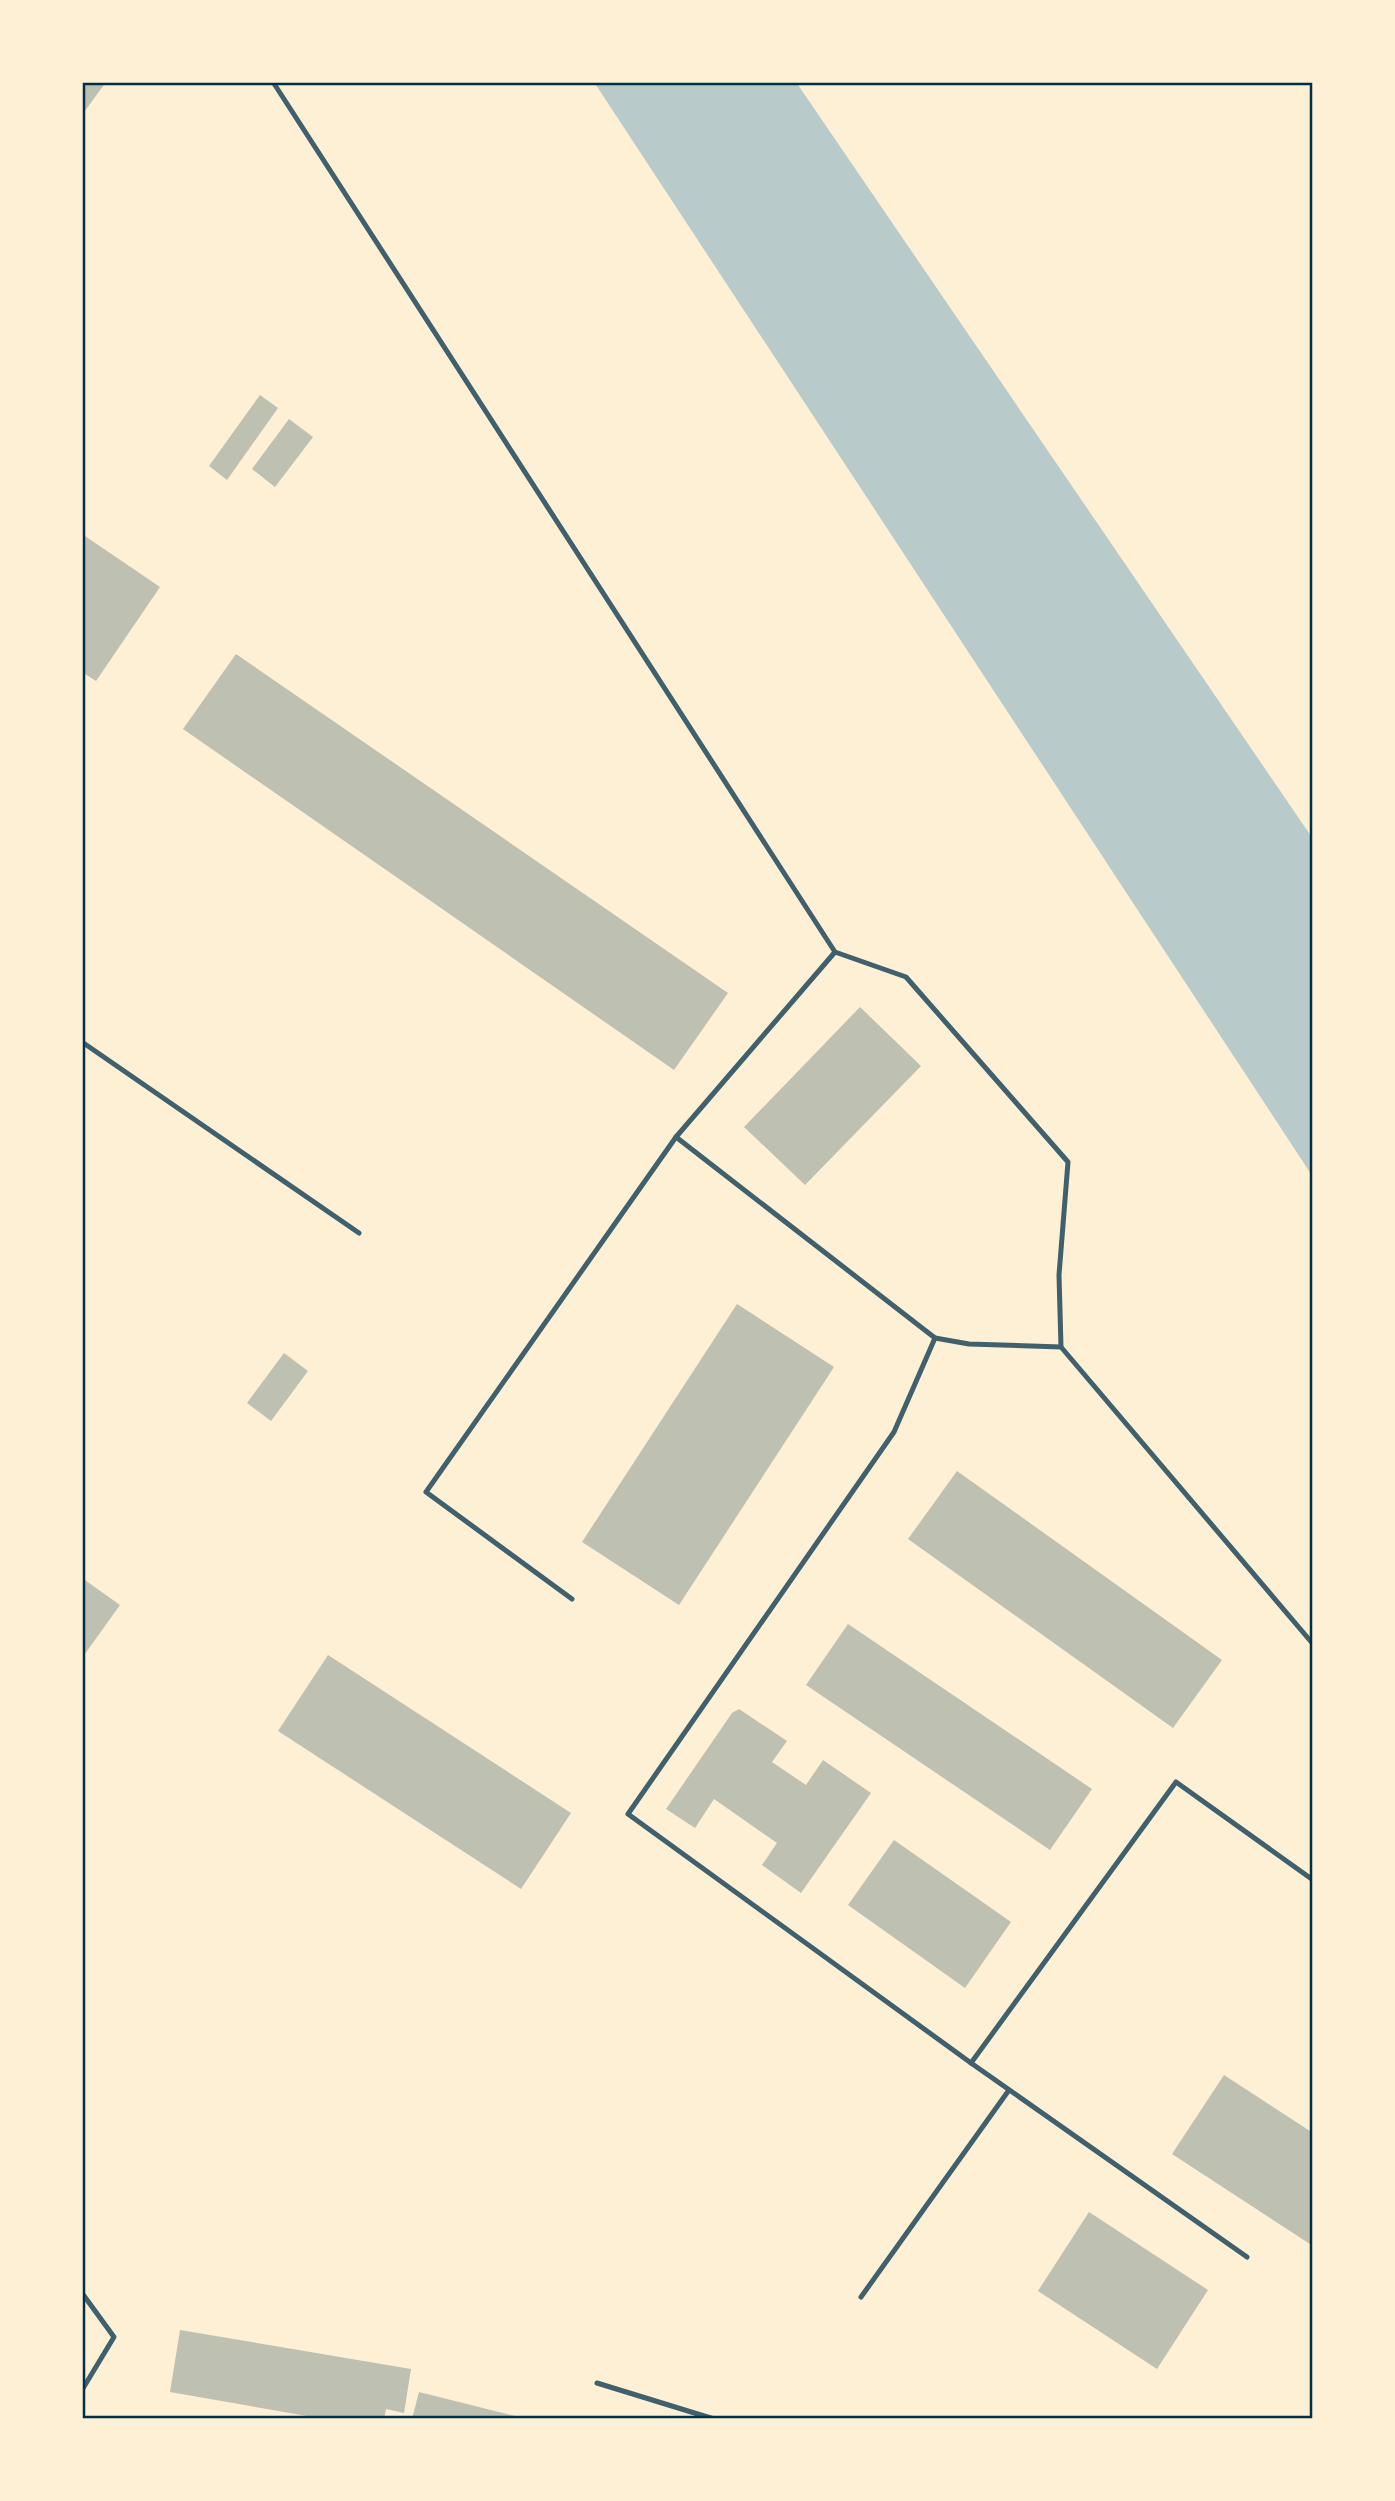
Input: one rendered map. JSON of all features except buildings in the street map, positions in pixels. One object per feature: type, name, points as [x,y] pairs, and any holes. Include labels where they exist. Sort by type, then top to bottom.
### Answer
[{"type":"lane","points":[[273,82],[835,953],[905,977],[1068,1161],[1059,1275],[1061,1347],[1313,1644]]},
{"type":"lane","points":[[572,1599],[426,1492],[676,1137],[835,953]]},
{"type":"lane","points":[[82,1042],[359,1233]]},
{"type":"lane","points":[[676,1137],[935,1338],[969,1344],[1061,1347]]},
{"type":"lane","points":[[935,1338],[894,1432],[628,1814],[971,2063],[1247,2257]]},
{"type":"lane","points":[[971,2063],[1176,1783],[1313,1880]]},
{"type":"lane","points":[[861,2297],[1009,2090]]},
{"type":"lane","points":[[82,2293],[114,2337],[82,2390]]},
{"type":"lane","points":[[597,2383],[714,2419]]},
{"type":"shaded area","points":[[594,82],[796,82],[1313,839],[1313,1177]]}]
